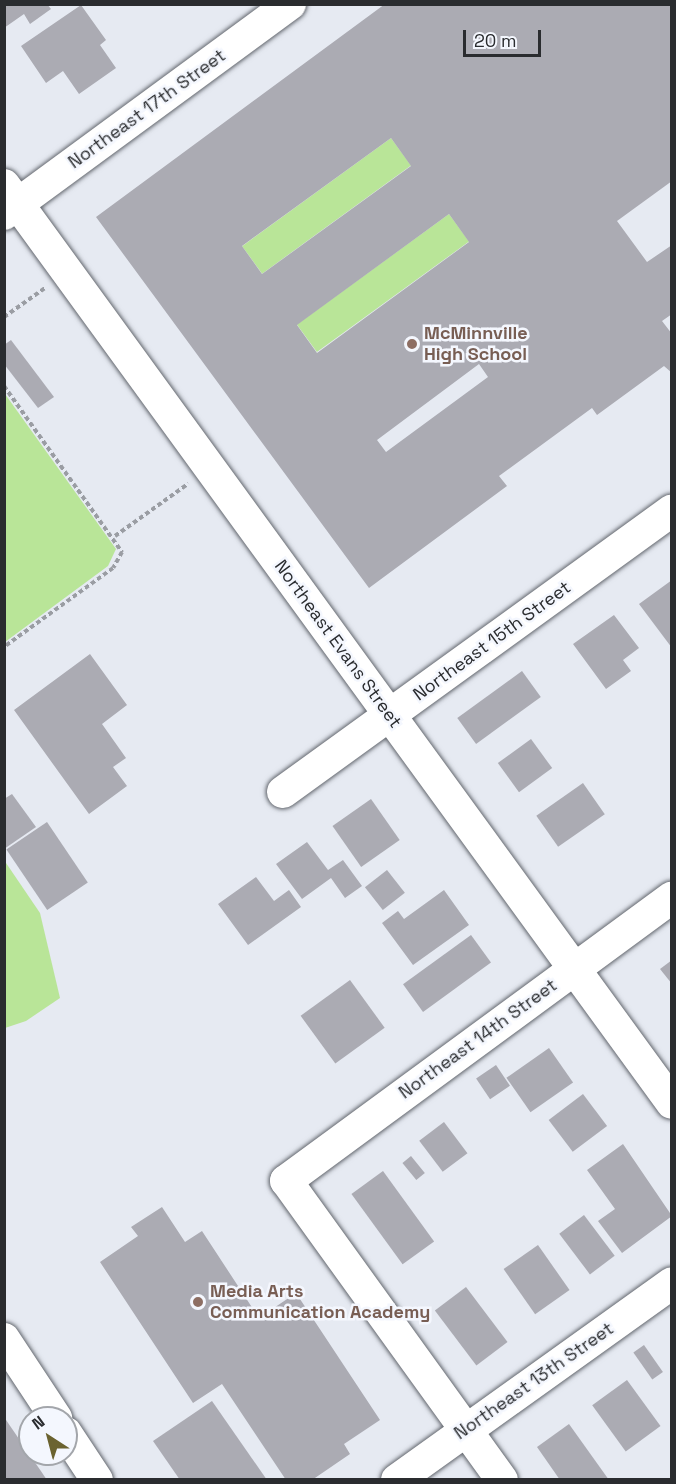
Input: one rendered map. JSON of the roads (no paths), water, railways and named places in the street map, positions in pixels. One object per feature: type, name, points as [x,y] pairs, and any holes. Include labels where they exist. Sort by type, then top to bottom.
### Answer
[{"type":"street","name":"Northeast 17th Street","points":[[9,201],[290,4]]},
{"type":"street","name":"Northeast Evans Street","points":[[9,201],[67,271],[672,1103]]},
{"type":"street","name":"Northeast 15th Street","points":[[283,792],[672,510]]},
{"type":"street","name":"Northeast 14th Street","points":[[466,1429],[286,1181],[672,897]]},
{"type":"street","name":"Northeast 13th Street","points":[[397,1479],[672,1283]]},
{"type":"street","points":[[4,1339],[48,1406]]},
{"type":"street","points":[[466,1429],[502,1479]]},
{"type":"street","points":[[78,1451],[97,1479]]},
{"type":"place","name":"McMinnville High School","points":[[412,344]]},
{"type":"place","name":"Media Arts Communication Academy","points":[[198,1302]]}]
